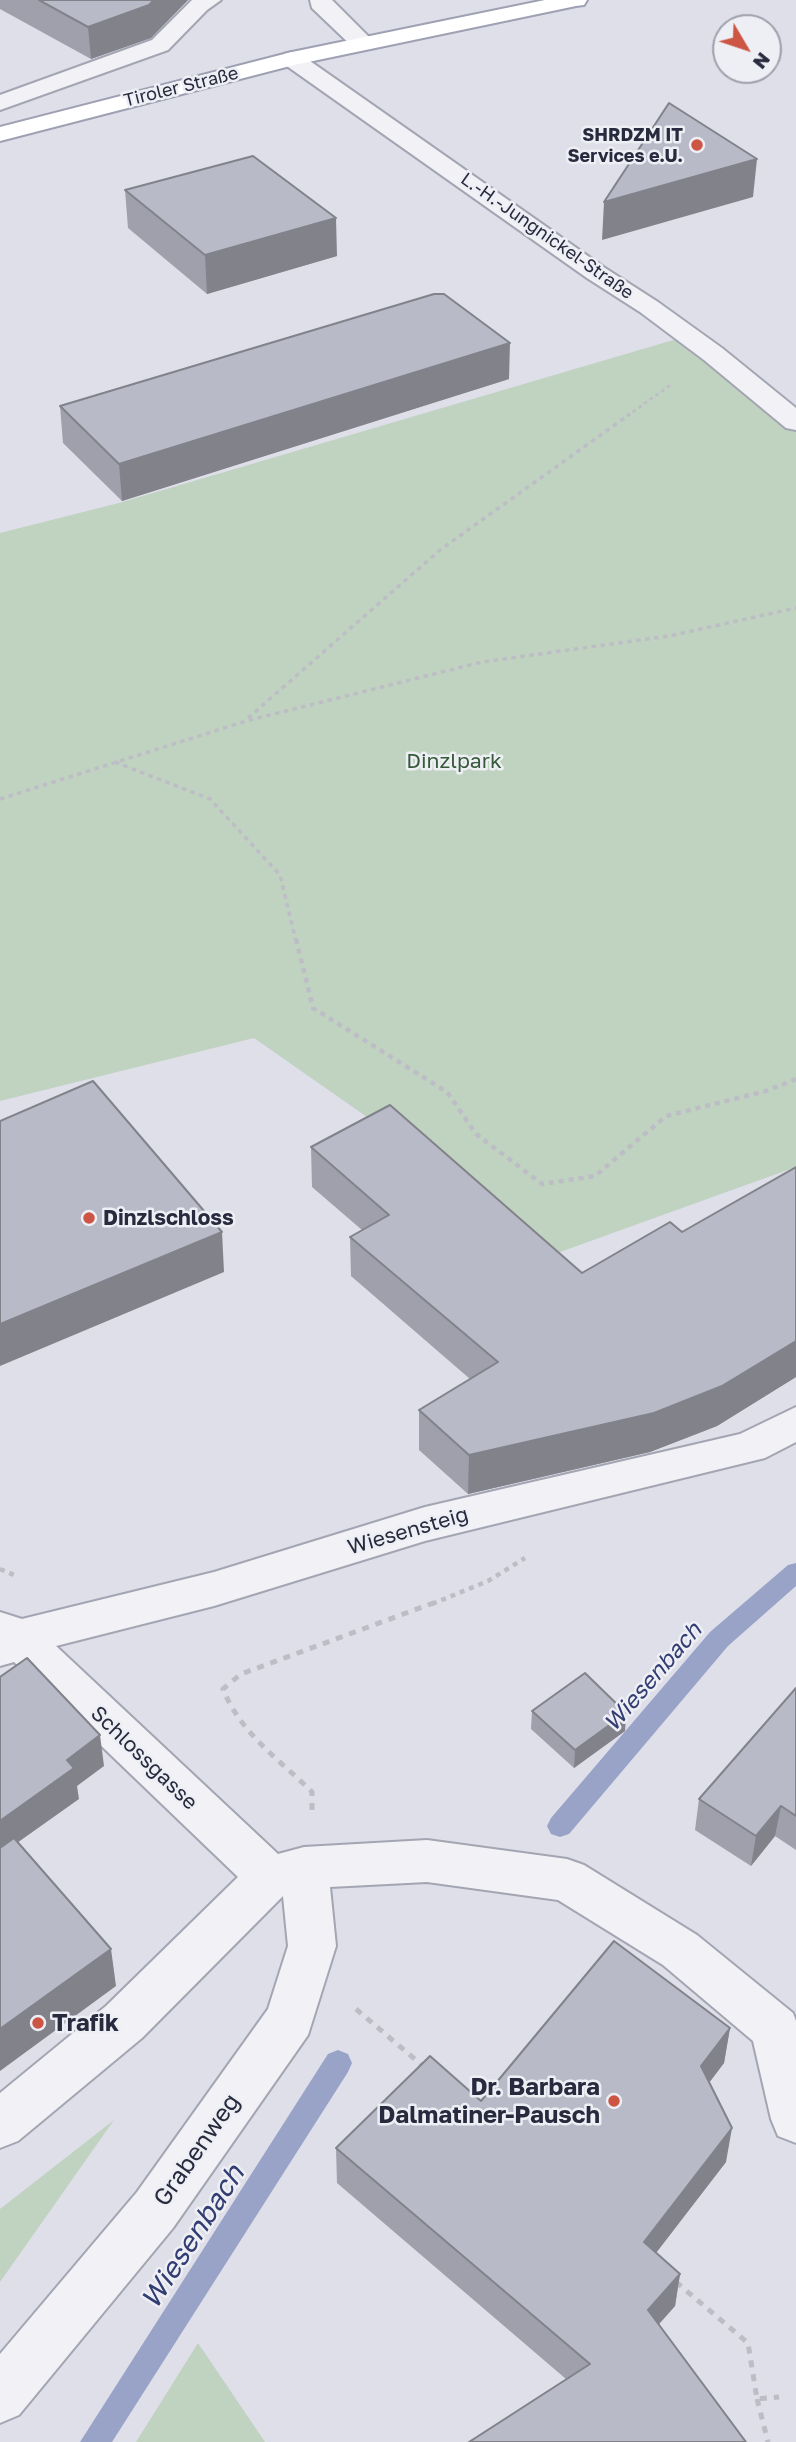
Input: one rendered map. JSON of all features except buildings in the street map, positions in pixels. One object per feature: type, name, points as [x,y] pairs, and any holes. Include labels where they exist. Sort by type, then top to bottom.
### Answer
[{"type":"main road","name":"Tiroler Straße","points":[[0,134],[292,59],[576,0]]},
{"type":"street","points":[[0,103],[160,45],[199,5],[210,0]]},
{"type":"street","points":[[318,1],[363,44]]},
{"type":"street","name":"L.-H.-Jungnickel-Straße","points":[[292,59],[713,354],[796,422]]},
{"type":"street","name":"Wiesensteig","points":[[6,1638],[214,1589],[425,1524],[750,1447],[796,1423]]},
{"type":"street","name":"Schlossgasse","points":[[6,1638],[287,1872]]},
{"type":"street","points":[[0,2124],[124,2022],[287,1872],[426,1861],[567,1880],[680,1950],[786,2027],[796,2119]]},
{"type":"street","name":"Grabenweg","points":[[0,2396],[155,2210],[290,2019],[312,1946],[287,1872]]},
{"type":"path","points":[[246,721],[440,551],[713,354]]},
{"type":"path","points":[[0,799],[246,721],[482,662],[669,636],[796,608]]},
{"type":"path","points":[[115,762],[210,799],[280,875],[313,1008],[447,1092],[477,1134],[542,1184],[595,1176],[666,1116],[766,1091],[796,1079]]},
{"type":"path","points":[[312,1819],[312,1792],[295,1774],[254,1741],[229,1707],[223,1689],[242,1674],[488,1581],[532,1553],[554,1521],[562,1492]]},
{"type":"path","points":[[307,1966],[433,2074]]},
{"type":"path","points":[[674,2280],[748,2343],[757,2399],[768,2442]]},
{"type":"path","points":[[757,2399],[779,2398]]},
{"type":"green space","name":"Dinzlpark","points":[[687,336],[796,422],[796,1167],[560,1252],[254,1038],[0,1101],[0,533],[119,503]]},
{"type":"green space","points":[[114,2120],[0,2282],[0,2209]]},
{"type":"green space","points":[[198,2343],[265,2442],[136,2442]]},
{"type":"waterway","name":"Wiesenbach","points":[[560,1826],[719,1639],[796,1572]]},
{"type":"waterway","name":"Wiesenbach","points":[[95,2442],[338,2063]]},
{"type":"place","name":"SHRDZM IT Services e.U.","points":[[697,145]]},
{"type":"place","name":"Dinzlschloss","points":[[89,1218]]},
{"type":"place","name":"Trafik","points":[[38,2023]]},
{"type":"place","name":"Dr. Barbara Dalmatiner-Pausch","points":[[614,2101]]}]
